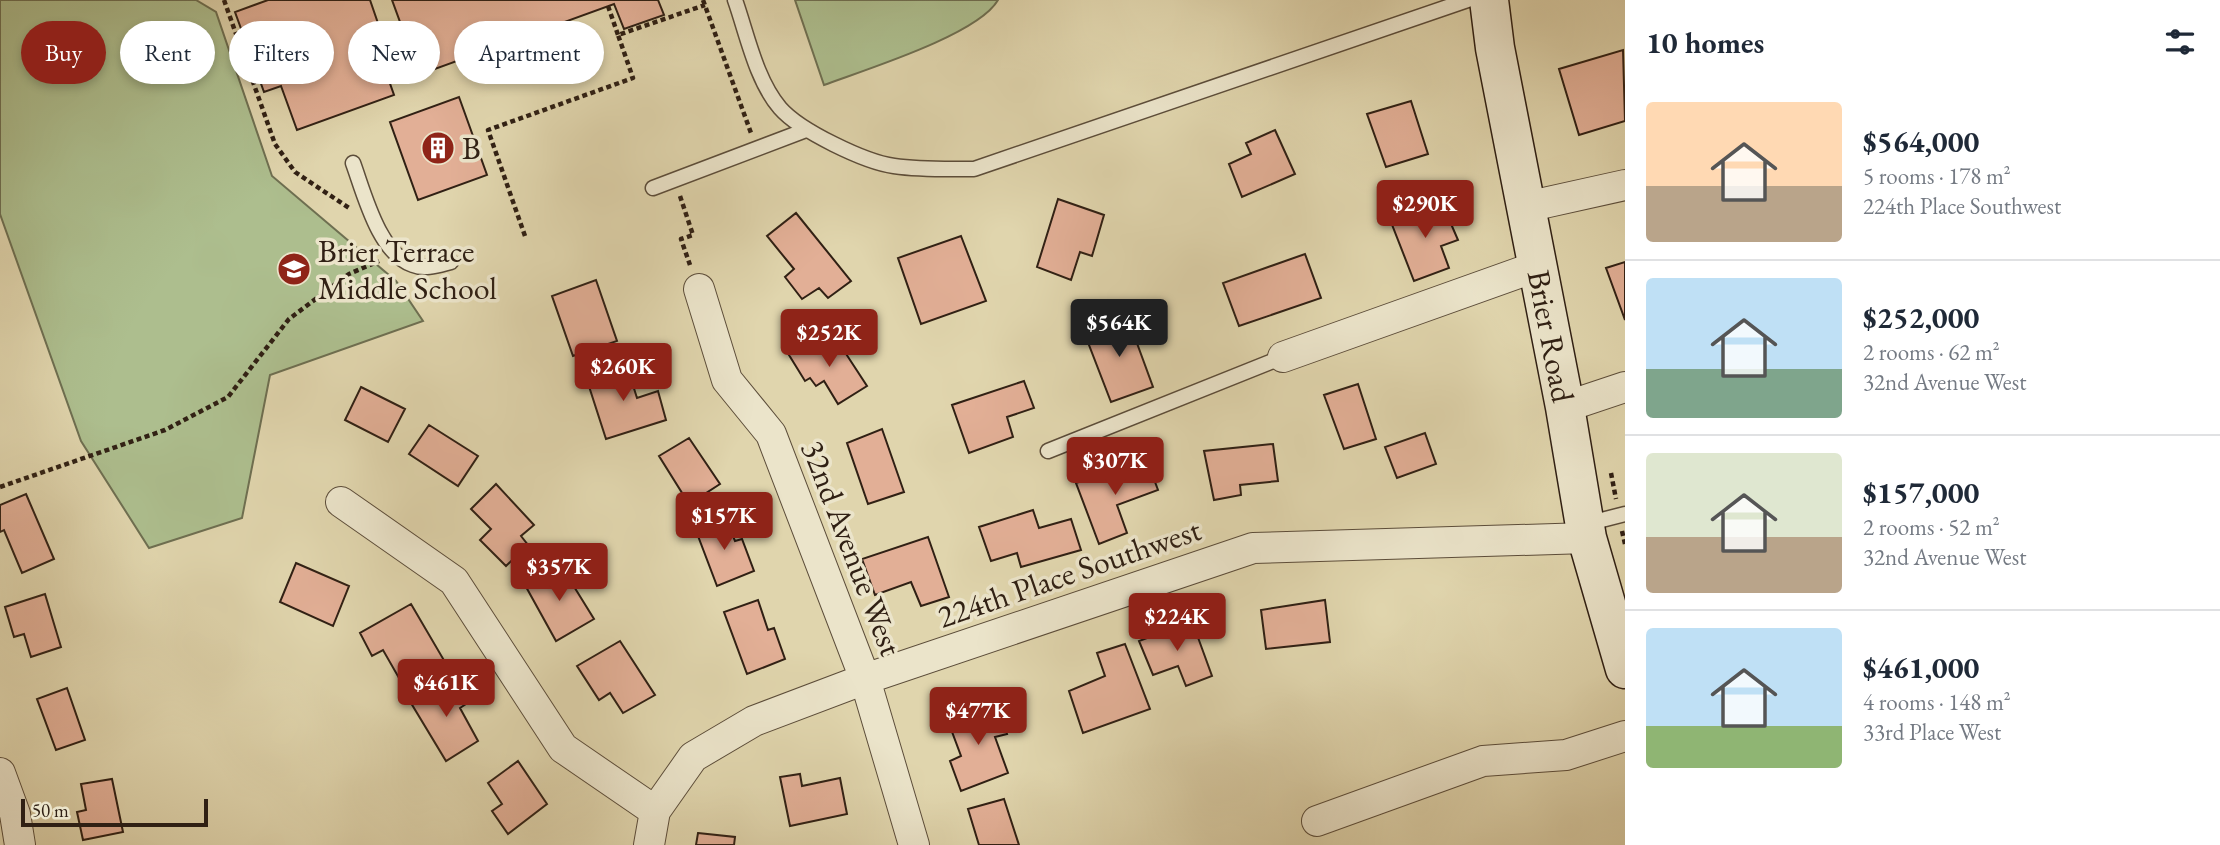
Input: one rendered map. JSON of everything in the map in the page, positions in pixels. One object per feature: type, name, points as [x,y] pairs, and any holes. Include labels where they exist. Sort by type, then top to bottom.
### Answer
[{"type":"main road","name":"Brier Road","points":[[1489,0],[1586,531],[1615,644],[1625,668]]},
{"type":"street","points":[[1526,207],[1625,184]]},
{"type":"street","points":[[1283,357],[1538,265]]},
{"type":"street","name":"32nd Avenue West","points":[[699,289],[727,380],[771,434],[865,679],[914,845]]},
{"type":"street","points":[[1565,407],[1625,387]]},
{"type":"street","points":[[341,502],[454,581],[562,748],[655,811]]},
{"type":"street","name":"224th Place Southwest","points":[[649,845],[655,811],[693,757],[754,721],[865,679],[1253,548],[1586,531]]},
{"type":"street","points":[[1317,821],[1483,761],[1566,755],[1625,736]]},
{"type":"street","points":[[0,773],[15,814],[20,845]]},
{"type":"lane","points":[[735,0],[765,83],[780,108],[806,130],[890,165],[974,169],[1468,0]]},
{"type":"lane","points":[[653,188],[806,130]]},
{"type":"lane","points":[[353,163],[376,226],[396,254],[412,265],[430,267],[451,262]]},
{"type":"lane","points":[[1048,451],[1283,357]]},
{"type":"lane","points":[[1586,531],[1625,513]]},
{"type":"path","points":[[224,0],[275,144],[295,173],[376,226]]},
{"type":"path","points":[[618,35],[704,2],[751,134]]},
{"type":"path","points":[[525,236],[488,130],[633,78],[608,6]]},
{"type":"path","points":[[680,196],[693,235],[681,239],[699,289]]},
{"type":"path","points":[[0,487],[165,430],[228,397],[289,319],[349,274],[396,254]]},
{"type":"green space","points":[[0,0],[196,0],[216,12],[229,50],[229,84],[241,84],[272,176],[396,281],[423,321],[270,375],[242,518],[149,548],[81,441],[0,214]]},
{"type":"green space","points":[[795,0],[998,0],[968,26],[945,38],[824,85]]},
{"type":"building","points":[[268,0],[370,0],[377,21],[348,21],[348,84],[390,84],[394,95],[297,130],[281,86],[264,92],[261,84],[334,84],[334,21],[238,21],[235,12]]},
{"type":"building","points":[[392,0],[658,0],[664,15],[624,29],[614,4],[567,21],[454,21],[454,62],[440,67],[440,21],[400,21]]},
{"type":"building","points":[[1623,50],[1625,121],[1579,135],[1559,69]]},
{"type":"building","name":"B","points":[[459,97],[487,175],[418,200],[390,122]]},
{"type":"building","points":[[1411,101],[1428,154],[1386,167],[1367,114]]},
{"type":"building","points":[[1275,130],[1295,174],[1242,197],[1229,164],[1251,154],[1246,143]]},
{"type":"building","points":[[1058,199],[1104,215],[1092,256],[1080,252],[1071,280],[1037,267]]},
{"type":"building","points":[[1442,203],[1458,240],[1441,246],[1449,268],[1414,281],[1391,222]]},
{"type":"building","points":[[796,213],[851,281],[828,298],[819,288],[802,299],[785,277],[794,269],[767,236]]},
{"type":"building","points":[[961,236],[986,301],[921,324],[898,258]]},
{"type":"building","points":[[1305,254],[1321,298],[1239,326],[1223,283]]},
{"type":"building","points":[[1625,262],[1625,320],[1606,268]]},
{"type":"building","points":[[596,280],[617,341],[573,356],[552,296]]},
{"type":"building","points":[[1127,316],[1153,387],[1111,402],[1084,332]]},
{"type":"building","points":[[814,339],[822,349],[837,340],[867,386],[838,404],[824,381],[816,386],[810,378],[805,381],[789,355]]},
{"type":"building","points":[[626,363],[637,398],[658,391],[666,420],[606,439],[586,377]]},
{"type":"building","points":[[1024,381],[1034,408],[1007,417],[1013,437],[969,453],[952,405]]},
{"type":"building","points":[[1358,384],[1376,439],[1344,449],[1324,395]]},
{"type":"building","points":[[361,387],[405,409],[388,442],[345,420]]},
{"type":"building","points":[[429,425],[478,456],[458,486],[409,454]]},
{"type":"building","points":[[882,429],[904,492],[868,504],[847,443]]},
{"type":"building","points":[[1425,433],[1436,464],[1397,478],[1385,447]]},
{"type":"building","points":[[689,438],[720,484],[689,504],[659,456]]},
{"type":"building","points":[[1273,444],[1278,481],[1240,485],[1241,495],[1214,500],[1204,451]]},
{"type":"building","points":[[1146,458],[1158,490],[1117,505],[1127,533],[1099,544],[1076,483]]},
{"type":"building","points":[[496,484],[534,525],[521,536],[528,545],[506,566],[480,540],[491,529],[471,509]]},
{"type":"building","points":[[26,494],[54,559],[22,573],[4,530],[0,532],[0,505]]},
{"type":"building","points":[[1033,510],[1039,528],[1071,519],[1081,550],[1021,567],[1017,553],[991,561],[979,527]]},
{"type":"building","points":[[725,516],[735,541],[742,539],[754,571],[717,586],[695,528]]},
{"type":"building","points":[[928,537],[949,597],[921,606],[911,582],[875,595],[862,559]]},
{"type":"building","points":[[296,563],[349,586],[333,626],[280,602]]},
{"type":"building","points":[[560,564],[594,619],[556,641],[525,585]]},
{"type":"building","points":[[45,594],[61,647],[31,657],[24,634],[14,637],[5,607]]},
{"type":"building","points":[[758,600],[768,630],[774,628],[785,659],[747,674],[724,612]]},
{"type":"building","points":[[1325,600],[1330,642],[1266,649],[1261,610]]},
{"type":"building","points":[[411,604],[445,662],[403,685],[383,650],[372,656],[360,633]]},
{"type":"building","points":[[1192,621],[1212,676],[1186,686],[1178,666],[1153,675],[1139,641]]},
{"type":"building","points":[[620,641],[655,695],[623,713],[610,693],[599,700],[577,666]]},
{"type":"building","points":[[1125,644],[1150,709],[1083,733],[1069,691],[1105,676],[1097,653]]},
{"type":"building","points":[[455,678],[469,702],[460,708],[478,741],[446,761],[411,703]]},
{"type":"building","points":[[67,688],[85,740],[56,750],[37,699]]},
{"type":"building","points":[[996,703],[1007,734],[995,737],[1008,773],[961,791],[950,761],[961,756],[948,721]]},
{"type":"building","points":[[518,761],[547,804],[508,834],[492,811],[502,804],[488,783]]},
{"type":"building","points":[[800,774],[802,786],[840,778],[847,814],[790,826],[780,777]]},
{"type":"building","points":[[112,779],[123,832],[83,840],[77,812],[86,810],[81,784]]},
{"type":"building","points":[[1004,799],[1019,845],[979,845],[968,809]]},
{"type":"building","points":[[698,833],[735,837],[734,845],[696,845]]},
{"type":"place","name":"B","points":[[438,148]]},
{"type":"place","name":"Brier Terrace Middle School","points":[[294,269]]}]
